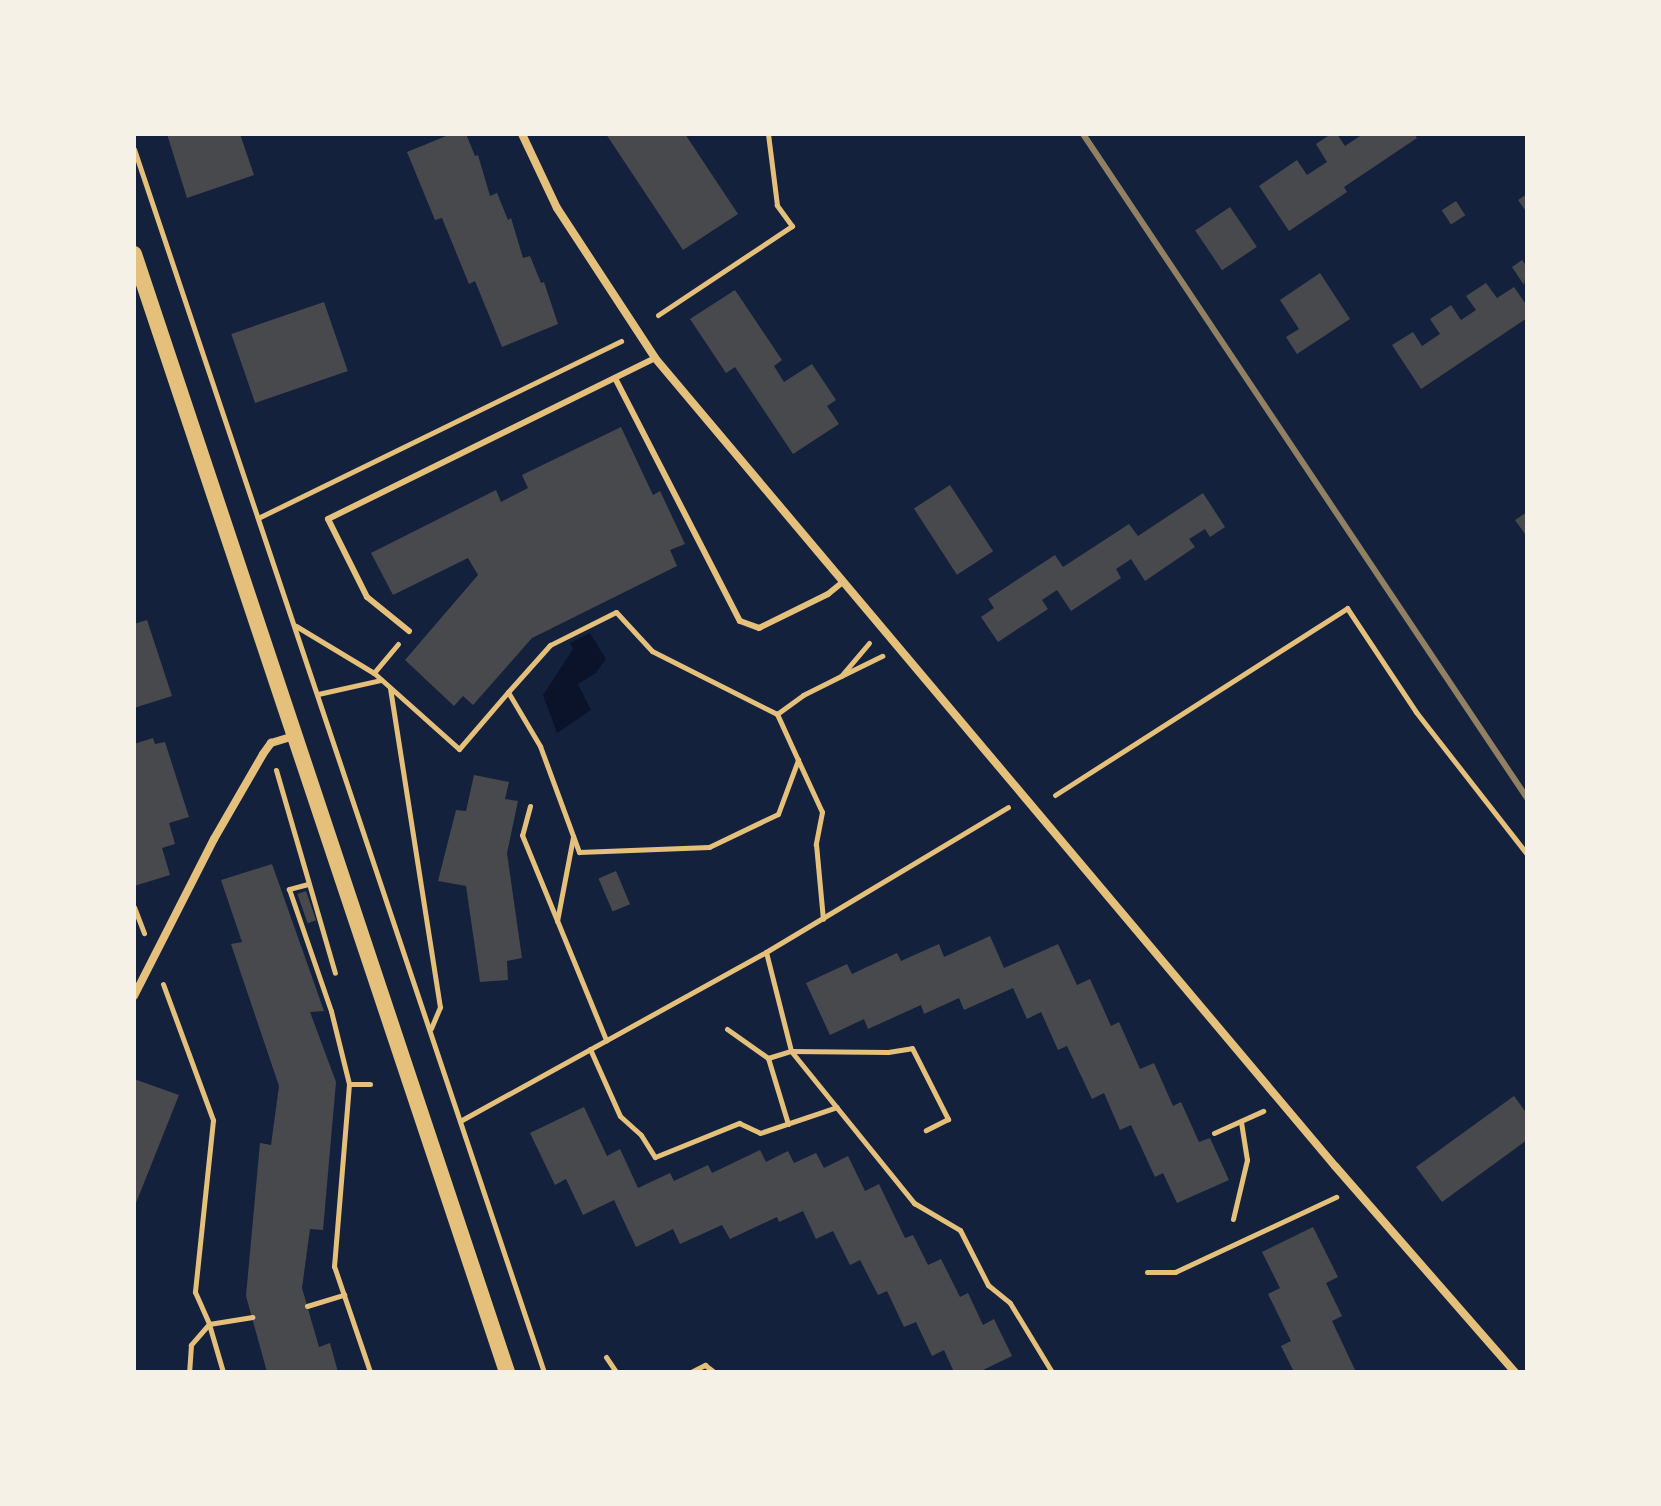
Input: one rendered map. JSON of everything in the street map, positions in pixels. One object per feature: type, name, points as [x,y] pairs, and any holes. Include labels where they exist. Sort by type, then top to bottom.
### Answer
[{"type":"main road","points":[[134,254],[507,1372]]},
{"type":"street","points":[[522,134],[557,208],[655,358],[1335,1166],[1515,1372]]},
{"type":"street","points":[[134,996],[152,955],[214,839],[271,743],[294,736]]},
{"type":"lane","points":[[409,631],[367,597],[328,519],[655,358]]},
{"type":"lane","points":[[615,378],[740,621],[759,628],[828,594],[843,582]]},
{"type":"path","points":[[658,315],[792,226],[777,205],[768,134]]},
{"type":"path","points":[[134,149],[544,1372]]},
{"type":"path","points":[[258,518],[622,341]]},
{"type":"path","points":[[1055,795],[1347,608],[1424,722],[1527,854]]},
{"type":"path","points":[[295,625],[374,673],[459,749],[550,645],[616,612],[652,651],[777,714],[822,812],[816,844],[823,919]]},
{"type":"path","points":[[374,673],[409,631]]},
{"type":"path","points":[[841,676],[869,642]]},
{"type":"path","points":[[777,714],[803,695],[882,656]]},
{"type":"path","points":[[318,694],[382,680]]},
{"type":"path","points":[[389,686],[440,1007],[430,1029]]},
{"type":"path","points":[[508,692],[540,746],[579,852],[709,847],[778,814],[798,760]]},
{"type":"path","points":[[271,743],[335,973]]},
{"type":"path","points":[[530,806],[522,835],[606,1040]]},
{"type":"path","points":[[460,1121],[766,952],[1008,807]]},
{"type":"path","points":[[557,922],[573,836]]},
{"type":"path","points":[[308,884],[289,889],[331,1011],[349,1084],[334,1266],[370,1372]]},
{"type":"path","points":[[766,952],[791,1051],[914,1203],[960,1230],[988,1285],[1010,1303],[1052,1372]]},
{"type":"path","points":[[152,955],[213,1120],[195,1292],[209,1324],[223,1372]]},
{"type":"path","points":[[727,1029],[768,1058],[788,1124]]},
{"type":"path","points":[[768,1058],[791,1051],[888,1052],[912,1048],[948,1119],[926,1130]]},
{"type":"path","points":[[590,1049],[620,1116],[641,1135],[655,1157],[739,1123],[760,1133],[837,1107]]},
{"type":"path","points":[[349,1084],[370,1084]]},
{"type":"path","points":[[1214,1133],[1263,1111]]},
{"type":"path","points":[[1233,1219],[1247,1160],[1241,1121]]},
{"type":"path","points":[[1147,1272],[1175,1272],[1336,1197]]},
{"type":"path","points":[[307,1306],[344,1295]]},
{"type":"path","points":[[189,1372],[191,1345],[209,1324],[252,1317]]},
{"type":"path","points":[[606,1357],[616,1372]]},
{"type":"path","points":[[691,1372],[705,1365],[714,1372]]},
{"type":"water","points":[[590,633],[606,659],[596,673],[578,684],[591,710],[557,733],[543,695],[573,649],[570,643]]},
{"type":"building","points":[[167,134],[240,134],[254,175],[187,198]]},
{"type":"building","points":[[451,134],[466,134],[475,156],[478,155],[490,196],[497,193],[508,220],[511,218],[523,258],[530,256],[541,283],[544,282],[558,324],[502,347],[475,281],[469,284],[442,218],[435,220],[407,152]]},
{"type":"building","points":[[606,134],[685,134],[738,214],[683,250]]},
{"type":"building","points":[[1331,134],[1337,134],[1345,146],[1363,134],[1414,134],[1417,138],[1344,187],[1347,192],[1289,231],[1259,186],[1297,160],[1307,175],[1327,162],[1316,144]]},
{"type":"building","points":[[1527,194],[1527,213],[1518,200]]},
{"type":"building","points":[[1456,201],[1465,215],[1451,225],[1442,210]]},
{"type":"building","points":[[1230,207],[1257,247],[1222,270],[1195,230]]},
{"type":"building","points":[[1522,260],[1527,267],[1524,285],[1512,267]]},
{"type":"building","points":[[1320,273],[1350,319],[1297,354],[1286,337],[1299,329],[1280,300]]},
{"type":"building","points":[[1486,283],[1497,298],[1514,287],[1527,306],[1527,318],[1421,389],[1392,345],[1413,332],[1422,346],[1440,334],[1430,319],[1451,305],[1461,320],[1476,310],[1466,296]]},
{"type":"building","points":[[735,290],[782,360],[774,366],[784,382],[812,364],[836,400],[827,406],[839,424],[793,454],[735,367],[726,373],[690,319]]},
{"type":"building","points":[[324,302],[348,371],[255,403],[231,334]]},
{"type":"building","points":[[621,427],[653,495],[660,491],[685,544],[670,550],[677,566],[532,638],[473,705],[463,696],[454,706],[405,660],[478,575],[468,558],[393,595],[371,553],[496,490],[501,502],[528,488],[522,475]]},
{"type":"building","points":[[950,485],[993,551],[957,575],[914,508]]},
{"type":"building","points":[[1203,493],[1225,527],[1210,537],[1205,529],[1189,539],[1195,547],[1145,581],[1131,559],[1116,569],[1121,578],[1071,611],[1057,590],[1042,600],[1048,609],[998,642],[981,617],[994,608],[988,599],[1055,555],[1063,567],[1129,524],[1138,536]]},
{"type":"building","points":[[1527,512],[1527,537],[1515,520]]},
{"type":"building","points":[[147,620],[172,696],[134,708],[134,624]]},
{"type":"building","points":[[153,738],[155,744],[165,742],[189,817],[169,823],[175,844],[162,848],[170,875],[134,886],[134,744]]},
{"type":"building","points":[[474,775],[509,782],[505,799],[518,801],[507,853],[522,958],[507,961],[508,980],[480,982],[466,886],[438,881],[456,810],[466,811]]},
{"type":"building","points":[[272,864],[324,1011],[310,1012],[336,1082],[323,1230],[310,1229],[302,1288],[319,1347],[330,1343],[338,1372],[267,1372],[246,1296],[260,1143],[271,1145],[279,1086],[231,944],[242,942],[221,880]]},
{"type":"building","points":[[616,871],[630,904],[613,912],[599,878]]},
{"type":"building","points":[[306,891],[316,920],[308,923],[297,894]]},
{"type":"building","points":[[990,936],[1004,968],[1058,944],[1077,985],[1090,979],[1111,1026],[1119,1022],[1140,1069],[1154,1063],[1173,1106],[1181,1102],[1199,1142],[1210,1138],[1229,1180],[1177,1203],[1163,1173],[1155,1177],[1131,1125],[1120,1130],[1104,1093],[1092,1099],[1067,1046],[1058,1050],[1041,1012],[1027,1019],[1013,988],[964,1010],[959,998],[924,1014],[921,1005],[868,1029],[864,1019],[830,1035],[806,983],[847,964],[852,974],[897,953],[901,961],[939,944],[944,957]]},
{"type":"building","points":[[134,1079],[179,1095],[134,1208]]},
{"type":"building","points":[[1514,1096],[1527,1114],[1527,1140],[1442,1202],[1416,1167]]},
{"type":"building","points":[[584,1107],[607,1156],[620,1149],[638,1188],[670,1173],[674,1181],[708,1165],[712,1173],[760,1150],[766,1162],[788,1151],[794,1163],[816,1153],[824,1168],[848,1156],[865,1191],[879,1184],[905,1238],[913,1235],[928,1265],[941,1259],[960,1297],[968,1293],[983,1325],[994,1319],[1012,1356],[979,1372],[954,1372],[944,1350],[932,1356],[916,1322],[904,1327],[887,1291],[878,1295],[860,1260],[850,1265],[833,1231],[816,1239],[803,1211],[779,1222],[777,1217],[730,1239],[722,1225],[680,1244],[673,1229],[636,1247],[614,1200],[583,1215],[566,1179],[555,1185],[530,1133]]},
{"type":"building","points":[[1313,1227],[1338,1277],[1326,1283],[1342,1316],[1332,1321],[1355,1370],[1351,1372],[1294,1372],[1281,1346],[1291,1341],[1268,1294],[1280,1288],[1262,1252]]},
{"type":"railway","points":[[1083,134],[1527,798]]}]
